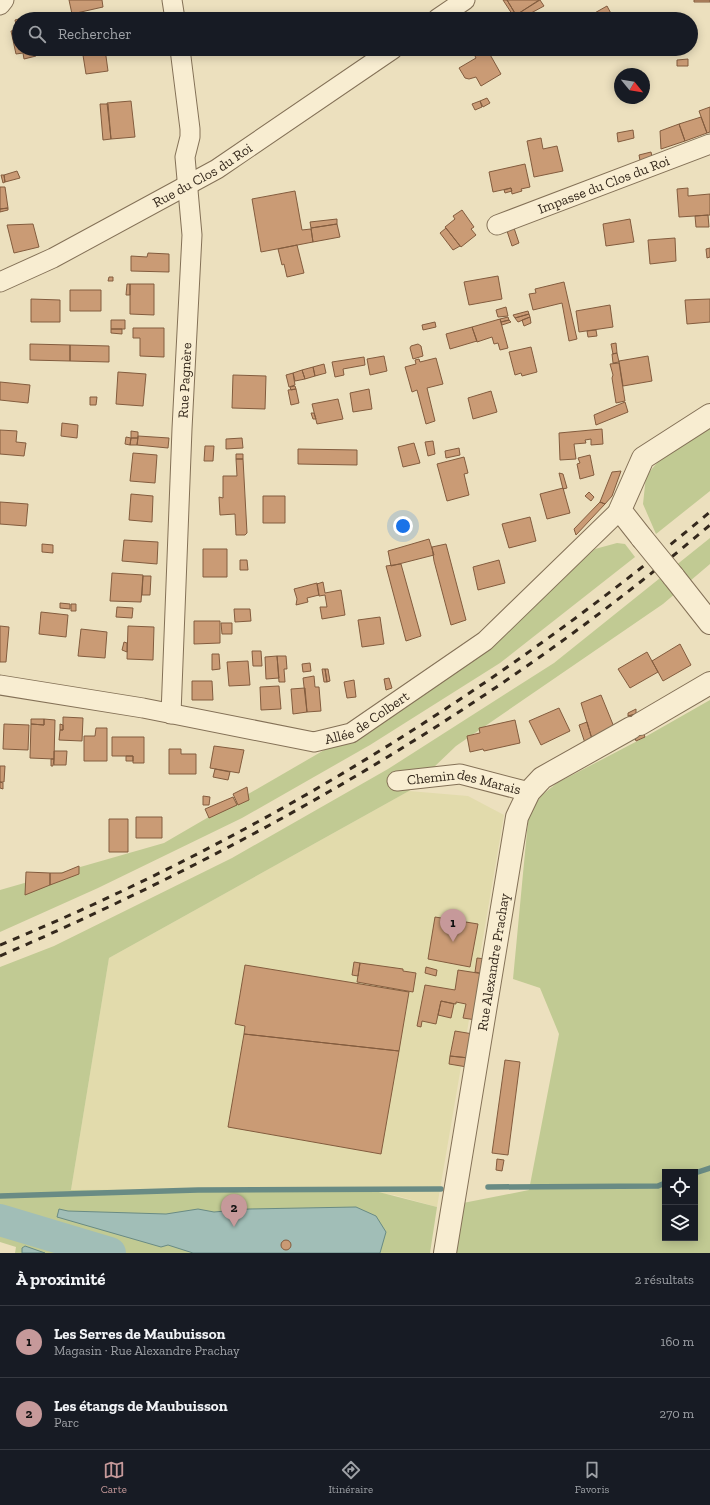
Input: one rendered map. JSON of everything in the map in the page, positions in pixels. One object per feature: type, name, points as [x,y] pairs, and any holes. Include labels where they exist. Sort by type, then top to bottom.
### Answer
[{"type":"street","points":[[0,6],[4,0]]},
{"type":"street","points":[[172,0],[174,12]]},
{"type":"street","points":[[447,12],[465,0]]},
{"type":"street","name":"Rue Pagnère","points":[[171,714],[182,430],[192,235],[192,216],[185,157],[190,137],[190,129],[181,56]]},
{"type":"street","name":"Rue du Clos du Roi","points":[[0,282],[53,258],[217,168],[383,56]]},
{"type":"street","name":"Impasse du Clos du Roi","points":[[497,225],[710,144]]},
{"type":"street","points":[[710,415],[643,458],[620,510],[710,623]]},
{"type":"street","name":"Allée de Colbert","points":[[0,685],[171,714],[314,742],[351,733],[485,641],[620,510]]},
{"type":"street","name":"Rue Alexandre Prachay","points":[[445,1253],[517,817],[529,792],[542,778],[710,683]]},
{"type":"street","name":"Chemin des Marais","points":[[397,781],[460,774],[529,792]]},
{"type":"shaded area","points":[[409,791],[468,796],[504,815],[437,1207],[394,1195],[366,1192],[273,1189],[173,1191],[71,1190],[109,958]]},
{"type":"green space","points":[[710,422],[710,491],[656,534],[643,504],[646,476],[671,446]]},
{"type":"green space","points":[[710,538],[710,564],[663,604],[456,746],[409,791],[109,958],[71,1190],[367,1189],[437,1207],[430,1253],[15,1253],[16,1247],[0,1242],[0,967],[54,946],[232,858],[388,769],[554,663]]},
{"type":"green space","points":[[617,543],[625,544],[635,557],[500,663],[370,745],[242,818],[98,888],[0,932],[0,890],[164,843],[376,720],[500,634],[595,549]]},
{"type":"green space","points":[[710,700],[710,1253],[454,1253],[463,1203],[529,1190],[559,1034],[540,988],[513,979],[528,821],[532,808],[542,795],[557,783],[645,737]]},
{"type":"water","points":[[356,1207],[376,1216],[386,1232],[380,1253],[193,1253],[168,1245],[161,1247],[57,1217],[59,1209],[68,1211],[166,1214],[198,1209],[214,1212],[249,1209]]},
{"type":"water","points":[[25,1246],[45,1253],[22,1253],[22,1248]]},
{"type":"building","points":[[69,0],[102,0],[103,7],[81,12],[72,12]]},
{"type":"building","points":[[503,0],[507,0],[514,12],[511,12]]},
{"type":"building","points":[[507,0],[539,0],[521,12],[514,12]]},
{"type":"building","points":[[540,0],[544,6],[533,12],[521,12]]},
{"type":"building","points":[[694,0],[710,0],[710,2],[694,2]]},
{"type":"building","points":[[607,6],[610,12],[596,12]]},
{"type":"building","points":[[24,56],[36,56],[24,59]]},
{"type":"building","points":[[83,56],[106,56],[108,71],[86,74]]},
{"type":"building","points":[[475,56],[491,56],[501,74],[481,86],[476,77],[469,79],[465,78],[459,68],[476,58]]},
{"type":"building","points":[[688,59],[688,66],[677,66],[677,60]]},
{"type":"building","points":[[487,98],[490,103],[483,107],[480,101]]},
{"type":"building","points":[[131,101],[135,137],[111,139],[107,103]]},
{"type":"building","points":[[480,101],[482,107],[475,110],[472,104]]},
{"type":"building","points":[[100,104],[108,104],[111,139],[103,140]]},
{"type":"building","points":[[710,107],[710,132],[707,133],[699,111]]},
{"type":"building","points":[[701,117],[707,133],[685,141],[679,124]]},
{"type":"building","points":[[679,124],[685,141],[661,149],[660,131]]},
{"type":"building","points":[[633,130],[634,138],[618,142],[617,133]]},
{"type":"building","points":[[541,138],[543,149],[557,146],[563,171],[534,177],[527,141]]},
{"type":"building","points":[[651,152],[653,161],[641,166],[639,155]]},
{"type":"building","points":[[525,164],[530,187],[521,189],[522,191],[512,194],[511,188],[493,192],[489,172]]},
{"type":"building","points":[[17,171],[20,178],[5,182],[4,175]]},
{"type":"building","points":[[1,175],[4,175],[5,182],[3,183]]},
{"type":"building","points":[[0,187],[5,187],[8,208],[0,209]]},
{"type":"building","points":[[511,188],[512,191],[505,193],[504,190]]},
{"type":"building","points":[[688,188],[688,196],[710,194],[710,215],[679,217],[677,189]]},
{"type":"building","points":[[295,191],[302,230],[311,229],[313,242],[261,252],[252,199]]},
{"type":"building","points":[[8,208],[8,210],[0,212],[0,209]]},
{"type":"building","points":[[462,210],[474,227],[471,229],[476,235],[461,247],[445,227],[455,219],[453,216]]},
{"type":"building","points":[[708,215],[709,227],[696,227],[695,216]]},
{"type":"building","points":[[337,219],[337,224],[311,228],[310,222]]},
{"type":"building","points":[[630,219],[634,242],[606,246],[603,224]]},
{"type":"building","points":[[33,224],[39,247],[14,253],[7,225]]},
{"type":"building","points":[[337,224],[340,237],[313,242],[311,228]]},
{"type":"building","points":[[446,228],[460,246],[453,250],[440,233]]},
{"type":"building","points":[[514,228],[519,243],[512,246],[507,231]]},
{"type":"building","points":[[675,238],[676,261],[650,264],[648,240]]},
{"type":"building","points":[[297,245],[304,273],[287,277],[278,249]]},
{"type":"building","points":[[710,248],[710,257],[707,258],[706,249]]},
{"type":"building","points":[[148,253],[169,254],[169,272],[131,271],[131,256],[147,257]]},
{"type":"building","points":[[498,276],[502,299],[469,305],[464,282]]},
{"type":"building","points":[[109,277],[113,277],[113,281],[108,281]]},
{"type":"building","points":[[564,282],[577,339],[569,341],[562,303],[533,310],[529,294],[536,293],[535,289]]},
{"type":"building","points":[[127,284],[130,284],[130,295],[126,295]]},
{"type":"building","points":[[130,284],[154,284],[154,315],[130,314]]},
{"type":"building","points":[[70,290],[101,290],[101,311],[70,311]]},
{"type":"building","points":[[31,299],[60,300],[60,322],[31,322]]},
{"type":"building","points":[[710,299],[710,322],[687,324],[685,300]]},
{"type":"building","points":[[610,305],[613,327],[579,332],[576,311]]},
{"type":"building","points":[[506,307],[508,316],[498,317],[496,310]]},
{"type":"building","points":[[528,311],[529,314],[515,318],[513,315]]},
{"type":"building","points":[[529,314],[530,317],[518,322],[515,318]]},
{"type":"building","points":[[508,317],[509,320],[501,322],[500,319]]},
{"type":"building","points":[[530,317],[531,323],[524,326],[522,320]]},
{"type":"building","points":[[500,319],[508,348],[500,350],[498,343],[494,344],[492,337],[477,342],[472,327]]},
{"type":"building","points":[[111,320],[125,320],[125,329],[111,329]]},
{"type":"building","points":[[509,320],[511,322],[502,325],[501,322]]},
{"type":"building","points":[[435,322],[436,327],[423,330],[422,325]]},
{"type":"building","points":[[472,327],[477,341],[450,349],[446,334]]},
{"type":"building","points":[[133,328],[164,328],[164,357],[140,356],[140,338],[133,338]]},
{"type":"building","points":[[111,329],[122,329],[122,334],[111,333]]},
{"type":"building","points":[[596,330],[597,336],[588,337],[587,331]]},
{"type":"building","points":[[616,343],[617,353],[613,354],[611,344]]},
{"type":"building","points":[[30,344],[70,345],[70,361],[30,360]]},
{"type":"building","points":[[418,344],[421,346],[423,356],[413,359],[410,348],[411,346]]},
{"type":"building","points":[[70,345],[109,346],[109,362],[70,361]]},
{"type":"building","points":[[531,347],[537,372],[522,376],[521,373],[515,375],[509,352]]},
{"type":"building","points":[[617,353],[619,362],[613,363],[612,354]]},
{"type":"building","points":[[384,356],[387,371],[370,375],[367,359]]},
{"type":"building","points":[[648,356],[652,381],[623,386],[619,361]]},
{"type":"building","points":[[364,357],[365,365],[343,369],[344,375],[335,377],[332,362]]},
{"type":"building","points":[[436,358],[443,384],[427,388],[435,421],[426,424],[417,390],[412,392],[405,367],[416,364],[415,360],[419,359],[420,362]]},
{"type":"building","points":[[619,363],[625,401],[616,403],[612,378],[613,375],[610,364]]},
{"type":"building","points":[[324,364],[326,373],[315,376],[313,367]]},
{"type":"building","points":[[313,367],[315,376],[305,379],[302,370]]},
{"type":"building","points":[[302,370],[305,379],[295,381],[293,373]]},
{"type":"building","points":[[118,372],[146,374],[143,406],[116,404]]},
{"type":"building","points":[[293,373],[295,385],[289,387],[286,375]]},
{"type":"building","points":[[233,375],[266,376],[265,409],[232,408]]},
{"type":"building","points":[[0,382],[30,385],[28,403],[0,400]]},
{"type":"building","points":[[295,386],[296,389],[291,390],[290,387]]},
{"type":"building","points":[[296,389],[299,403],[291,405],[288,390]]},
{"type":"building","points":[[369,389],[372,409],[353,412],[350,393]]},
{"type":"building","points":[[491,391],[497,412],[473,419],[468,398]]},
{"type":"building","points":[[90,397],[97,397],[96,405],[90,405]]},
{"type":"building","points":[[338,399],[343,419],[317,424],[312,404]]},
{"type":"building","points":[[625,402],[628,412],[596,425],[594,415]]},
{"type":"building","points":[[311,413],[314,413],[316,419],[313,419]]},
{"type":"building","points":[[62,423],[78,425],[77,438],[61,436]]},
{"type":"building","points":[[602,429],[603,444],[591,445],[591,439],[585,440],[586,443],[574,444],[576,459],[560,460],[559,433]]},
{"type":"building","points":[[0,430],[17,431],[16,442],[26,443],[24,456],[0,454]]},
{"type":"building","points":[[131,431],[138,432],[138,438],[131,438]]},
{"type":"building","points":[[138,436],[169,438],[168,448],[137,445]]},
{"type":"building","points":[[126,437],[131,438],[130,445],[125,444]]},
{"type":"building","points":[[131,438],[138,438],[137,445],[130,445]]},
{"type":"building","points":[[242,438],[243,448],[226,449],[226,439]]},
{"type":"building","points":[[433,441],[435,454],[428,456],[425,442]]},
{"type":"building","points":[[414,443],[420,463],[403,467],[398,447]]},
{"type":"building","points":[[205,446],[214,446],[213,461],[204,461]]},
{"type":"building","points":[[459,448],[460,455],[446,458],[445,451]]},
{"type":"building","points":[[298,449],[357,450],[357,465],[298,464]]},
{"type":"building","points":[[133,453],[157,455],[155,483],[130,481]]},
{"type":"building","points":[[236,454],[243,454],[243,459],[236,459]]},
{"type":"building","points":[[590,455],[594,475],[580,479],[577,464],[580,463],[578,458]]},
{"type":"building","points":[[464,457],[468,473],[464,474],[469,495],[447,501],[437,464]]},
{"type":"building","points":[[236,459],[243,459],[247,533],[245,535],[236,535],[235,514],[220,515],[219,497],[223,498],[223,476],[237,476]]},
{"type":"building","points":[[621,471],[612,496],[605,504],[600,502],[612,472]]},
{"type":"building","points":[[559,473],[563,474],[567,488],[563,489]]},
{"type":"building","points":[[563,488],[570,513],[547,519],[540,494]]},
{"type":"building","points":[[589,492],[594,497],[591,501],[585,496]]},
{"type":"building","points":[[131,494],[153,496],[152,522],[129,520]]},
{"type":"building","points":[[263,496],[285,496],[285,523],[263,523]]},
{"type":"building","points":[[0,502],[28,504],[26,526],[0,524]]},
{"type":"building","points":[[600,502],[605,504],[576,535],[574,529]]},
{"type":"building","points":[[530,517],[536,541],[509,548],[502,524]]},
{"type":"building","points":[[429,539],[434,555],[391,566],[388,551]]},
{"type":"building","points":[[124,540],[158,542],[157,564],[122,561]]},
{"type":"building","points":[[42,544],[53,545],[53,553],[42,552]]},
{"type":"building","points":[[446,544],[466,620],[451,625],[434,561],[432,547]]},
{"type":"building","points":[[203,549],[227,549],[227,577],[203,577]]},
{"type":"building","points":[[240,560],[247,560],[248,570],[240,570]]},
{"type":"building","points":[[499,560],[505,583],[478,590],[473,567]]},
{"type":"building","points":[[401,564],[421,636],[406,641],[386,566]]},
{"type":"building","points":[[112,573],[143,575],[141,602],[110,601]]},
{"type":"building","points":[[143,576],[151,576],[150,595],[142,595]]},
{"type":"building","points":[[323,582],[325,593],[341,590],[345,615],[322,619],[320,607],[327,607],[325,595],[319,596],[317,584]]},
{"type":"building","points":[[317,583],[319,595],[307,598],[308,602],[296,605],[297,599],[294,589]]},
{"type":"building","points":[[60,603],[70,604],[70,609],[60,608]]},
{"type":"building","points":[[71,604],[76,604],[76,611],[71,611]]},
{"type":"building","points":[[117,607],[133,608],[132,618],[116,617]]},
{"type":"building","points":[[234,609],[250,609],[251,621],[235,622]]},
{"type":"building","points":[[41,612],[68,615],[66,637],[39,634]]},
{"type":"building","points":[[380,617],[384,644],[362,647],[358,620]]},
{"type":"building","points":[[194,621],[220,621],[220,643],[194,644]]},
{"type":"building","points":[[221,623],[232,623],[232,634],[222,634]]},
{"type":"building","points":[[0,626],[9,627],[6,662],[0,662]]},
{"type":"building","points":[[128,626],[154,627],[153,660],[127,659]]},
{"type":"building","points":[[81,629],[107,632],[105,658],[78,656]]},
{"type":"building","points":[[124,642],[127,643],[127,652],[122,650]]},
{"type":"building","points":[[680,644],[691,665],[663,681],[652,661]]},
{"type":"building","points":[[252,651],[261,651],[262,666],[253,666]]},
{"type":"building","points":[[647,652],[658,672],[630,688],[618,669]]},
{"type":"building","points":[[212,654],[219,654],[220,669],[212,670]]},
{"type":"building","points":[[277,656],[279,678],[266,679],[265,657]]},
{"type":"building","points":[[277,656],[286,656],[287,669],[284,669],[285,682],[279,682]]},
{"type":"building","points":[[248,661],[250,685],[229,686],[227,662]]},
{"type":"building","points":[[310,663],[311,671],[303,672],[302,664]]},
{"type":"building","points":[[322,669],[325,669],[327,682],[324,682]]},
{"type":"building","points":[[325,669],[328,669],[330,681],[327,682]]},
{"type":"building","points":[[314,676],[315,687],[319,687],[321,711],[307,712],[303,678]]},
{"type":"building","points":[[389,678],[392,688],[386,690],[384,679]]},
{"type":"building","points":[[354,680],[356,697],[347,698],[344,682]]},
{"type":"building","points":[[192,681],[212,681],[213,700],[192,700]]},
{"type":"building","points":[[279,686],[281,709],[261,710],[260,687]]},
{"type":"building","points":[[305,688],[307,712],[293,714],[291,689]]},
{"type":"building","points":[[601,695],[614,727],[592,739],[581,703]]},
{"type":"building","points":[[559,708],[570,731],[541,745],[529,721]]},
{"type":"building","points":[[636,709],[636,714],[628,716],[628,713]]},
{"type":"building","points":[[636,714],[645,737],[636,741],[628,716]]},
{"type":"building","points":[[63,717],[83,718],[82,741],[59,740],[60,730],[63,730]]},
{"type":"building","points":[[31,719],[44,719],[44,725],[31,724]]},
{"type":"building","points":[[44,719],[55,720],[54,759],[30,758],[31,724],[44,725]]},
{"type":"building","points":[[515,720],[520,743],[484,751],[483,749],[470,752],[467,736],[480,733],[479,728]]},
{"type":"building","points":[[587,722],[592,739],[585,743],[579,725]]},
{"type":"building","points":[[4,724],[29,725],[28,750],[3,749]]},
{"type":"building","points":[[60,724],[63,725],[63,730],[60,730]]},
{"type":"building","points":[[96,728],[107,728],[107,761],[84,761],[84,736],[95,736]]},
{"type":"building","points":[[112,737],[144,737],[144,763],[133,763],[133,756],[112,756]]},
{"type":"building","points":[[214,746],[244,750],[239,773],[210,768]]},
{"type":"building","points":[[169,749],[181,749],[181,754],[196,754],[196,774],[169,774]]},
{"type":"building","points":[[54,751],[67,751],[66,765],[54,765]]},
{"type":"building","points":[[126,756],[133,756],[133,761],[126,761]]},
{"type":"building","points":[[51,759],[54,759],[53,766],[51,766]]},
{"type":"building","points":[[0,766],[5,766],[4,782],[0,782]]},
{"type":"building","points":[[215,769],[230,772],[228,780],[213,777]]},
{"type":"building","points":[[0,782],[3,783],[3,789],[0,788]]},
{"type":"building","points":[[247,787],[249,800],[238,805],[233,794]]},
{"type":"building","points":[[203,796],[210,797],[209,805],[203,805]]},
{"type":"building","points":[[233,797],[237,805],[209,818],[205,809]]},
{"type":"building","points":[[136,817],[162,817],[162,838],[136,838]]},
{"type":"building","points":[[109,819],[128,819],[128,852],[109,852]]},
{"type":"building","points":[[79,866],[79,874],[50,885],[50,873],[62,873]]},
{"type":"building","points":[[26,872],[50,873],[50,885],[25,895]]},
{"type":"building","points":[[435,917],[478,924],[470,967],[428,959]]},
{"type":"building","points":[[477,958],[486,959],[484,974],[475,972]]},
{"type":"building","points":[[354,962],[360,963],[358,976],[352,975]]},
{"type":"building","points":[[360,963],[403,969],[403,971],[416,973],[413,992],[357,982]]},
{"type":"building","points":[[245,965],[409,992],[399,1051],[244,1034],[245,1026],[235,1024]]},
{"type":"building","points":[[426,967],[437,970],[436,976],[425,973]]},
{"type":"building","points":[[458,970],[484,974],[476,1020],[463,1018],[466,1004],[441,1001],[436,1024],[422,1021],[421,1027],[417,1026],[425,985],[455,990]]},
{"type":"building","points":[[441,1001],[454,1004],[451,1018],[438,1015]]},
{"type":"building","points":[[455,1031],[473,1034],[469,1058],[450,1056]]},
{"type":"building","points":[[244,1034],[399,1051],[381,1154],[228,1127]]},
{"type":"building","points":[[450,1056],[469,1058],[467,1067],[449,1064]]},
{"type":"building","points":[[505,1060],[520,1062],[508,1155],[492,1153]]},
{"type":"building","points":[[497,1159],[504,1160],[502,1171],[496,1170]]},
{"type":"building","points":[[284,1240],[288,1240],[291,1245],[288,1250],[284,1250],[281,1247],[281,1243]]},
{"type":"waterway","points":[[698,1172],[710,1168]]},
{"type":"waterway","points":[[488,1187],[658,1186],[662,1184]]},
{"type":"waterway","points":[[0,1196],[198,1190],[441,1189]]},
{"type":"waterway","points":[[0,1220],[110,1253]]},
{"type":"railway","points":[[0,945],[96,903],[190,858],[282,809],[372,756],[459,700],[545,640],[629,578],[710,512]]},
{"type":"railway","points":[[0,956],[189,868],[281,819],[371,767],[459,712],[545,653],[629,591],[710,525]]},
{"type":"place","name":"Les Serres de Maubuisson","points":[[453,942]]},
{"type":"place","name":"Les étangs de Maubuisson","points":[[234,1227]]}]
